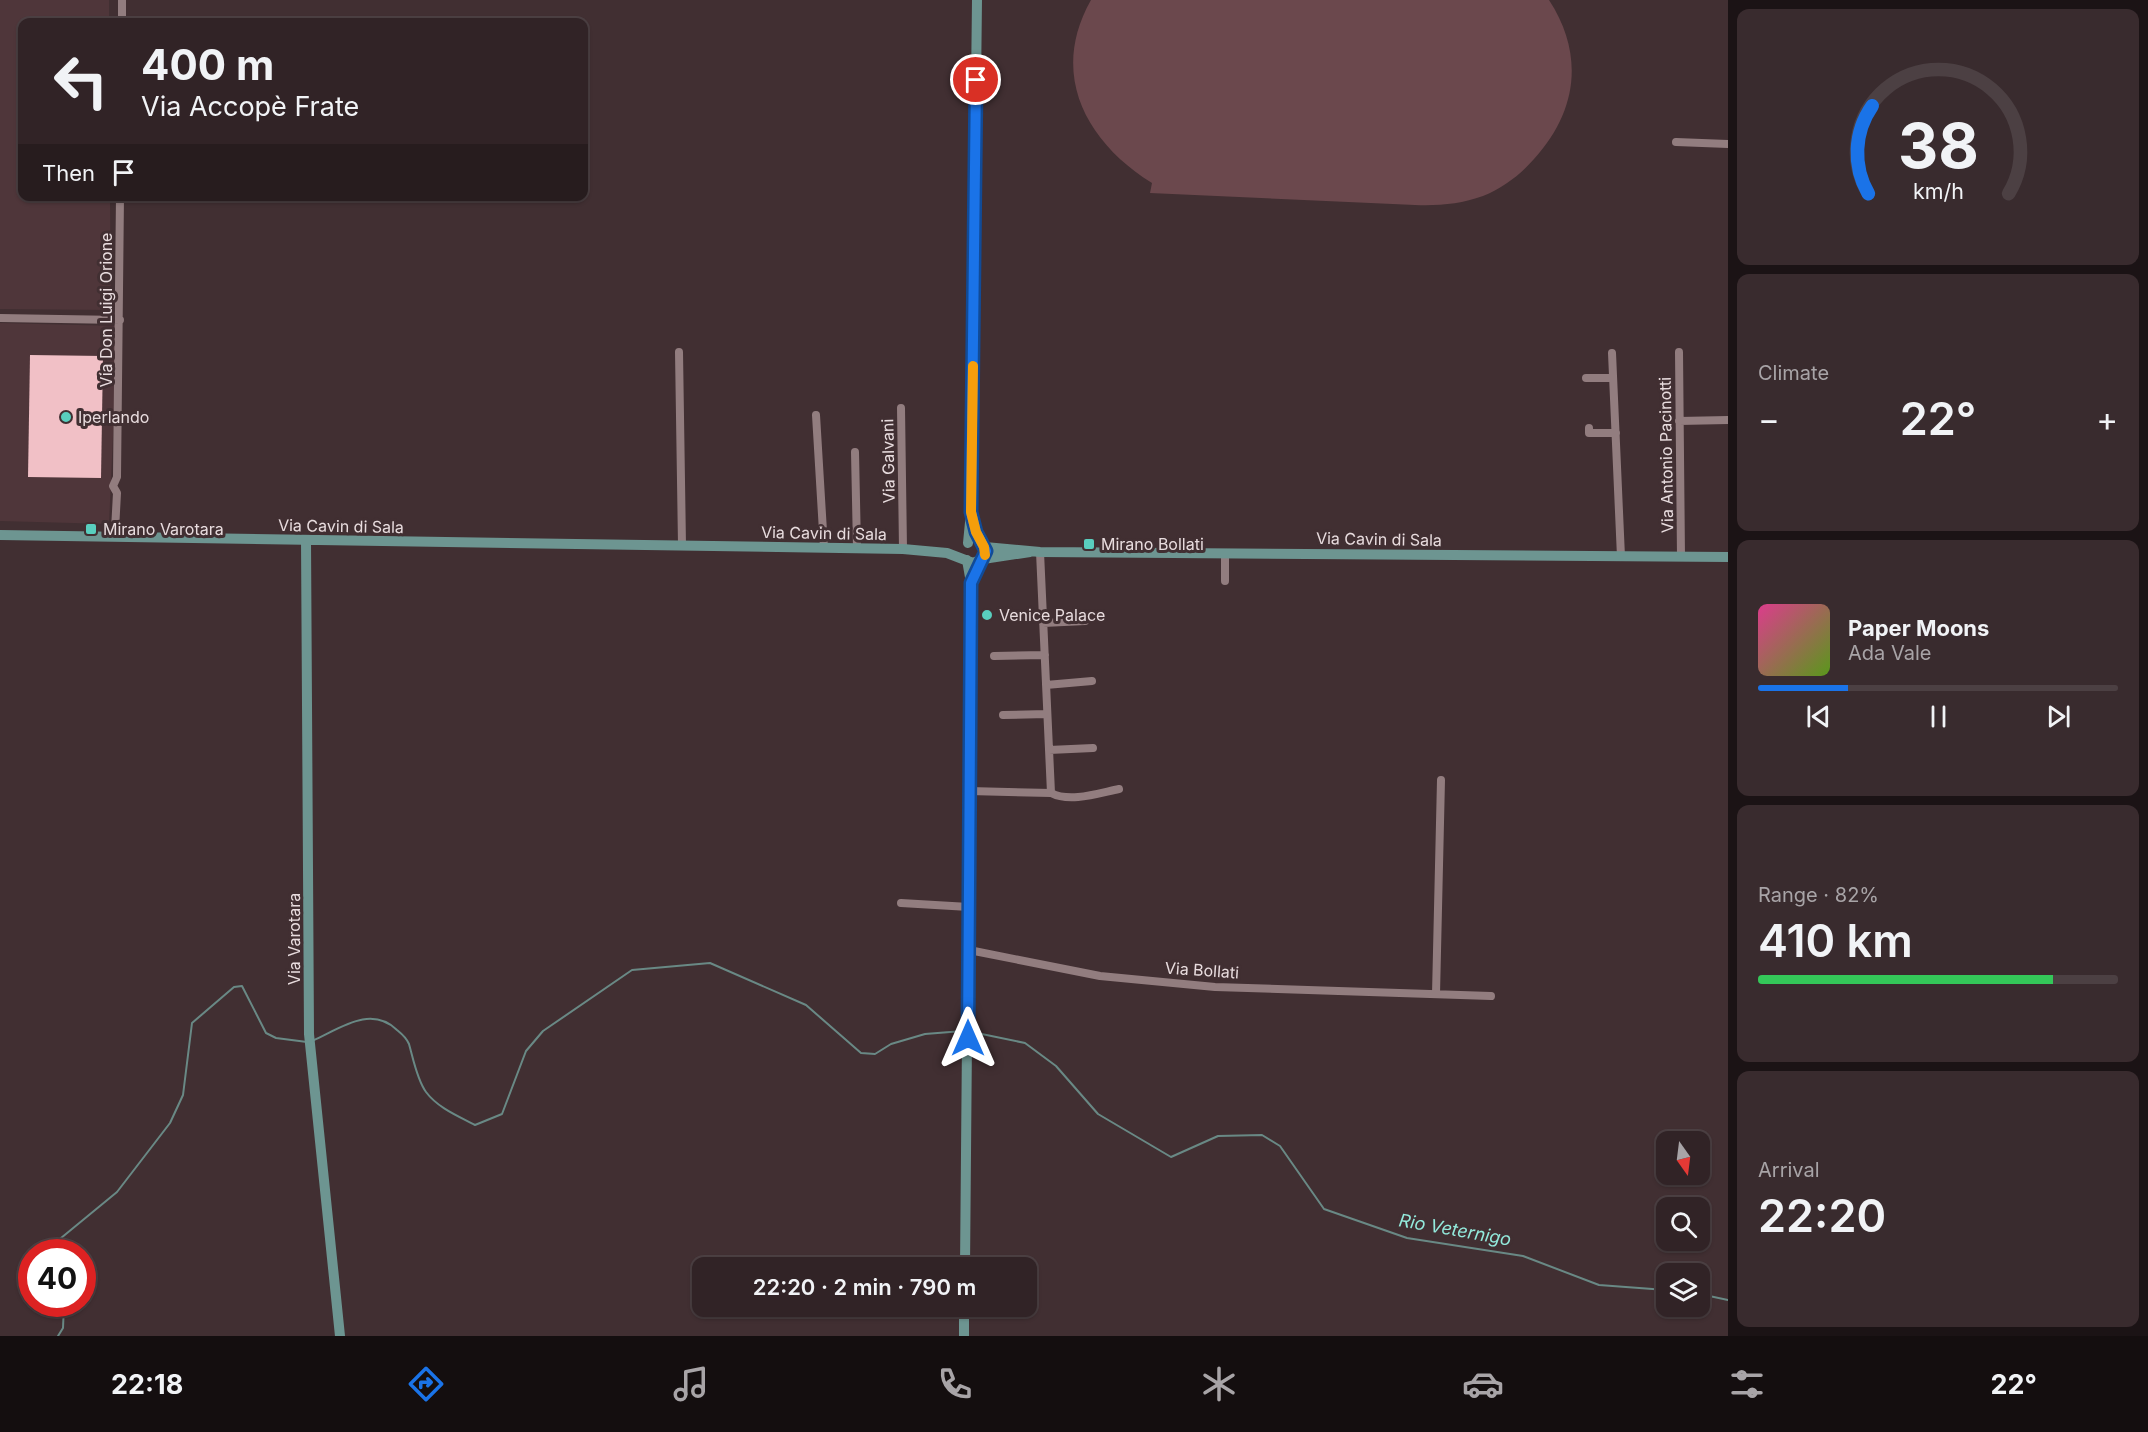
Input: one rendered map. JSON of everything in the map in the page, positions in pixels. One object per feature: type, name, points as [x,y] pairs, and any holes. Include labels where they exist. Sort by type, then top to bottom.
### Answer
[{"type":"main road","points":[[965,1257],[971,583],[967,560],[963,553],[971,512],[976,0]]},
{"type":"main road","points":[[971,512],[982,544],[982,560],[971,583]]},
{"type":"main road","name":"Via Cavin di Sala","points":[[0,535],[903,549],[929,551],[967,560]]},
{"type":"main road","name":"Via Varotara","points":[[306,540],[310,1039],[340,1336]]},
{"type":"main road","points":[[966,544],[982,544]]},
{"type":"main road","name":"Via Cavin di Sala","points":[[929,551],[966,544]]},
{"type":"main road","name":"Via Cavin di Sala","points":[[982,544],[1035,552],[1728,557]]},
{"type":"main road","name":"Via Cavin di Sala","points":[[982,560],[1035,552]]},
{"type":"main road","points":[[967,560],[974,563],[982,560]]},
{"type":"main road","points":[[964,1317],[964,1336]]},
{"type":"street","points":[[122,0],[122,18]]},
{"type":"street","points":[[1676,142],[1728,144]]},
{"type":"street","name":"Via Don Luigi Orione","points":[[115,530],[117,493],[113,486],[117,477],[120,201]]},
{"type":"street","points":[[0,318],[120,320]]},
{"type":"street","points":[[679,352],[682,545]]},
{"type":"street","name":"Via Antonio Pacinotti","points":[[1678,352],[1681,557]]},
{"type":"street","points":[[1612,353],[1622,557]]},
{"type":"street","points":[[1586,378],[1613,378]]},
{"type":"street","name":"Via Galvani","points":[[901,408],[903,549]]},
{"type":"street","points":[[816,415],[824,548]]},
{"type":"street","points":[[1680,421],[1728,420]]},
{"type":"street","points":[[1589,428],[1589,433],[1616,433]]},
{"type":"street","points":[[855,453],[857,548]]},
{"type":"street","points":[[1035,552],[1045,655],[1050,793]]},
{"type":"street","points":[[1225,553],[1225,581]]},
{"type":"street","points":[[1043,623],[1085,621]]},
{"type":"street","points":[[994,656],[1045,655]]},
{"type":"street","points":[[1046,685],[1092,681]]},
{"type":"street","points":[[1003,716],[1047,714]]},
{"type":"street","points":[[1049,750],[1093,748]]},
{"type":"street","points":[[1436,994],[1441,780]]},
{"type":"street","points":[[969,791],[1050,793],[1059,798],[1119,789]]},
{"type":"street","points":[[901,903],[969,907]]},
{"type":"street","name":"Via Bollati","points":[[969,950],[1100,976],[1224,987],[1491,996]]},
{"type":"shaded area","points":[[0,0],[109,0],[109,18],[18,18],[18,201],[110,201],[111,310],[0,309]]},
{"type":"shaded area","points":[[1091,0],[1549,0],[1568,41],[1571,82],[1567,103],[1560,122],[1548,141],[1517,176],[1490,193],[1466,201],[1424,205],[1150,193],[1152,183],[1109,148],[1093,127],[1081,104],[1074,80],[1074,54],[1079,27]]},
{"type":"shaded area","points":[[0,323],[118,326],[109,524],[0,521]]},
{"type":"building","name":"Iperlando","points":[[30,355],[103,356],[101,478],[28,477]]},
{"type":"waterway","name":"Rio Veternigo","points":[[312,1041],[343,1026],[365,1019],[376,1019],[387,1023],[402,1034],[408,1042],[420,1081],[431,1098],[475,1125],[502,1114],[526,1051],[543,1031],[632,970],[710,963],[806,1005],[861,1053],[875,1054],[891,1044],[925,1034],[963,1031]]},
{"type":"waterway","name":"Rio Veternigo","points":[[60,1239],[117,1192],[170,1123],[183,1095],[192,1023],[234,987],[242,986],[266,1033],[276,1038],[307,1042]]},
{"type":"waterway","name":"Rio Veternigo","points":[[972,1032],[1025,1043],[1056,1066],[1098,1114],[1171,1157],[1218,1136],[1262,1135],[1280,1146],[1324,1209],[1407,1238],[1523,1256],[1599,1285],[1656,1289]]},
{"type":"waterway","name":"Rio Veternigo","points":[[1710,1296],[1728,1300]]},
{"type":"waterway","name":"Rio Veternigo","points":[[58,1336],[63,1328],[63,1317]]},
{"type":"slow traffic","points":[[973,366],[971,512],[974,527],[986,551],[985,555]]},
{"type":"place","name":"Iperlando","points":[[66,417]]},
{"type":"place","name":"Mirano Varotara","points":[[91,529]]},
{"type":"place","name":"Mirano Bollati","points":[[1089,544]]},
{"type":"place","name":"Venice Palace","points":[[987,615]]},
{"type":"route","points":[[968,1038],[971,583],[986,551],[974,527],[971,512],[976,80]]}]
